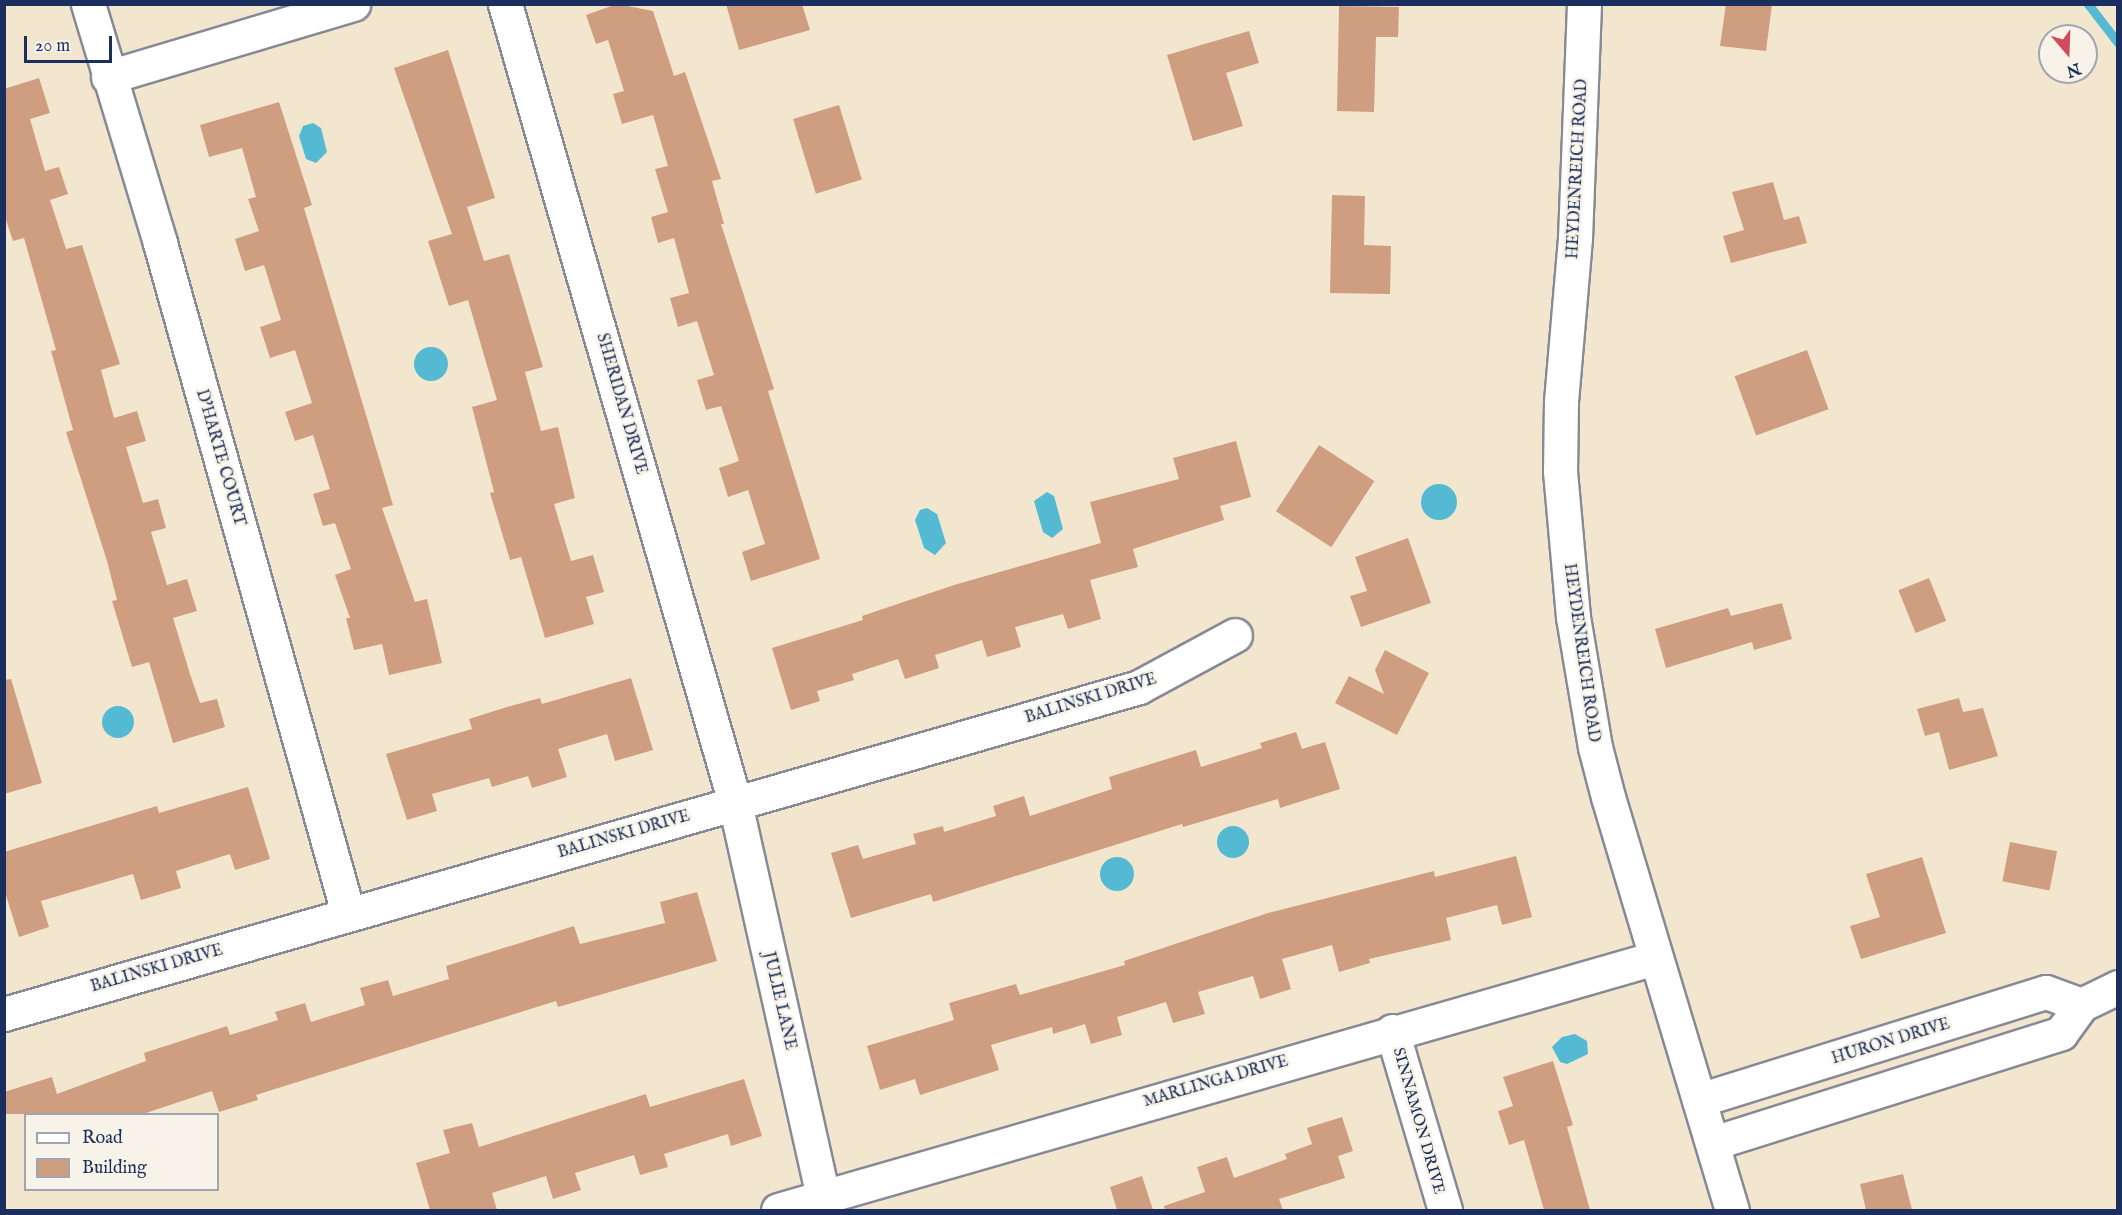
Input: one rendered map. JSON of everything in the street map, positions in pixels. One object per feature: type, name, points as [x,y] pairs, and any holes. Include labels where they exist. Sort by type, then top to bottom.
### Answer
[{"type":"street","name":"D'HARTE COURT","points":[[88,4],[163,254],[348,913]]},
{"type":"street","points":[[108,76],[353,4]]},
{"type":"street","name":"SHERIDAN DRIVE","points":[[505,4],[735,803]]},
{"type":"street","name":"HEYDENREICH ROAD","points":[[1584,4],[1575,238],[1561,402],[1565,540],[1573,617],[1595,747],[1655,958],[1732,1210]]},
{"type":"street","name":"BALINSKI DRIVE","points":[[4,1014],[348,913],[1139,687],[1235,635]]},
{"type":"street","name":"JULIE LANE","points":[[735,803],[823,1198]]},
{"type":"street","name":"MARLINGA DRIVE","points":[[778,1210],[1392,1031],[1655,958]]},
{"type":"street","points":[[1713,1143],[2061,1033],[2081,1005],[2118,987]]},
{"type":"street","name":"HURON DRIVE","points":[[1699,1100],[1944,1026],[2046,992],[2081,1005]]},
{"type":"street","points":[[1944,1026],[1957,1067]]},
{"type":"street","name":"SINNAMON DRIVE","points":[[1392,1031],[1445,1210]]},
{"type":"water","points":[[313,123],[321,128],[327,152],[316,163],[306,159],[299,136],[303,126]]},
{"type":"water","points":[[431,347],[443,352],[448,364],[443,376],[431,381],[419,376],[414,364],[419,352]]},
{"type":"water","points":[[1439,484],[1452,489],[1457,502],[1452,515],[1439,520],[1426,515],[1421,502],[1426,489]]},
{"type":"water","points":[[1047,492],[1054,496],[1063,529],[1052,538],[1043,532],[1034,501]]},
{"type":"water","points":[[927,508],[937,514],[946,543],[935,555],[924,548],[915,520],[920,510]]},
{"type":"water","points":[[118,706],[129,711],[134,722],[129,733],[118,738],[107,733],[102,722],[107,711]]},
{"type":"water","points":[[1233,826],[1244,831],[1249,842],[1244,853],[1233,858],[1222,853],[1217,842],[1222,831]]},
{"type":"water","points":[[1117,857],[1129,862],[1134,874],[1129,886],[1117,891],[1105,886],[1100,874],[1105,862]]},
{"type":"water","points":[[1575,1034],[1587,1041],[1588,1054],[1567,1064],[1560,1062],[1552,1047],[1562,1037]]},
{"type":"building","points":[[617,4],[653,11],[674,76],[685,72],[721,179],[712,181],[724,224],[721,224],[774,389],[768,391],[820,559],[751,581],[742,552],[765,544],[748,490],[728,497],[719,468],[739,461],[721,406],[706,410],[697,380],[714,375],[697,321],[678,327],[670,298],[689,293],[674,238],[658,243],[651,217],[668,212],[655,169],[668,166],[653,115],[622,124],[613,94],[624,91],[608,40],[596,44],[586,15]]},
{"type":"building","points":[[726,4],[802,4],[810,30],[739,50]]},
{"type":"building","points":[[1726,4],[1772,4],[1766,51],[1720,46]]},
{"type":"building","points":[[1339,6],[1399,7],[1398,37],[1376,37],[1374,112],[1337,111]]},
{"type":"building","points":[[1249,31],[1259,63],[1226,73],[1243,126],[1193,141],[1167,55]]},
{"type":"building","points":[[448,50],[495,198],[467,207],[484,261],[509,254],[543,367],[525,372],[541,431],[558,427],[575,498],[554,504],[571,561],[593,555],[604,592],[586,597],[594,624],[545,638],[521,557],[510,560],[490,493],[494,492],[472,407],[497,400],[468,300],[449,306],[428,241],[452,234],[394,68]]},
{"type":"building","points":[[39,78],[50,113],[30,119],[45,171],[59,167],[68,194],[50,200],[66,249],[82,245],[120,364],[101,370],[114,418],[137,411],[146,441],[126,447],[143,503],[158,499],[166,528],[151,532],[167,585],[187,579],[197,611],[173,618],[190,674],[200,703],[217,699],[225,727],[173,743],[149,662],[132,667],[112,601],[117,600],[107,561],[66,432],[73,430],[51,351],[56,350],[24,238],[13,241],[4,214],[4,89]]},
{"type":"building","points":[[279,102],[312,205],[304,208],[393,505],[382,508],[415,602],[427,599],[442,663],[389,675],[382,644],[354,650],[346,618],[350,618],[335,575],[351,569],[335,523],[323,526],[313,494],[330,489],[313,435],[295,441],[285,412],[312,403],[295,350],[270,358],[260,327],[281,320],[264,265],[245,271],[235,239],[259,231],[248,199],[256,197],[242,148],[209,157],[200,125]]},
{"type":"building","points":[[839,105],[862,180],[816,194],[793,119]]},
{"type":"building","points":[[1773,182],[1784,220],[1799,216],[1807,243],[1731,263],[1723,236],[1744,230],[1732,192]]},
{"type":"building","points":[[1332,195],[1365,196],[1364,245],[1391,246],[1390,294],[1330,293]]},
{"type":"building","points":[[1807,350],[1829,409],[1756,436],[1735,376]]},
{"type":"building","points":[[1236,441],[1251,497],[1220,506],[1224,520],[1133,549],[1138,567],[1090,580],[1101,619],[1068,629],[1063,614],[1015,627],[1021,647],[987,657],[982,640],[935,655],[939,668],[905,679],[898,659],[852,674],[854,680],[817,691],[820,701],[791,710],[772,648],[863,620],[862,616],[954,585],[1101,543],[1090,502],[1179,479],[1173,458]]},
{"type":"building","points":[[1319,445],[1374,481],[1331,547],[1276,511]]},
{"type":"building","points":[[1408,538],[1431,603],[1361,627],[1350,596],[1367,591],[1355,557]]},
{"type":"building","points":[[1929,578],[1946,621],[1916,633],[1898,590]]},
{"type":"building","points":[[1782,603],[1792,639],[1754,650],[1752,642],[1666,668],[1655,629],[1728,608],[1731,616]]},
{"type":"building","points":[[1385,650],[1429,673],[1397,735],[1335,703],[1349,676],[1384,694],[1375,670]]},
{"type":"building","points":[[631,678],[653,750],[615,761],[607,734],[558,749],[567,777],[532,788],[528,776],[492,787],[489,778],[432,794],[437,811],[407,820],[386,754],[472,729],[469,719],[507,707],[540,698],[542,704]]},
{"type":"building","points":[[11,679],[42,783],[4,794],[4,680]]},
{"type":"building","points":[[1959,698],[1963,712],[1983,708],[1998,756],[1949,770],[1939,732],[1925,736],[1917,709]]},
{"type":"building","points":[[1296,732],[1302,749],[1325,742],[1340,789],[1280,808],[1278,799],[1183,827],[1182,824],[933,902],[931,894],[851,918],[831,853],[858,845],[863,859],[916,844],[913,834],[943,826],[944,832],[996,816],[993,806],[1024,796],[1030,816],[1112,789],[1109,777],[1196,750],[1201,767],[1262,748],[1260,743]]},
{"type":"building","points":[[248,787],[270,859],[235,870],[230,854],[176,871],[181,888],[141,900],[133,874],[41,901],[49,927],[19,937],[4,889],[4,852],[157,806],[159,813]]},
{"type":"building","points":[[2010,842],[2057,851],[2049,890],[2002,881]]},
{"type":"building","points":[[1516,856],[1532,917],[1502,925],[1497,905],[1446,918],[1451,940],[1369,959],[1370,963],[1339,972],[1332,945],[1282,959],[1291,989],[1260,999],[1253,976],[1198,992],[1205,1014],[1173,1023],[1166,1002],[1117,1017],[1122,1035],[1091,1044],[1085,1024],[1053,1034],[1052,1027],[991,1045],[999,1070],[920,1095],[915,1079],[880,1090],[867,1046],[954,1020],[949,1003],[1016,984],[1020,995],[1125,965],[1124,961],[1268,913],[1434,871],[1435,877]]},
{"type":"building","points":[[1922,857],[1946,933],[1861,959],[1850,926],[1880,917],[1866,874]]},
{"type":"building","points":[[697,892],[717,961],[558,1007],[556,1001],[256,1095],[258,1100],[219,1112],[212,1091],[146,1113],[4,1114],[4,1092],[52,1077],[57,1094],[146,1061],[144,1053],[227,1026],[230,1035],[278,1020],[275,1012],[305,1003],[311,1022],[365,1005],[360,988],[388,980],[393,996],[449,979],[446,966],[574,926],[580,944],[665,923],[660,902]]},
{"type":"building","points":[[1553,1061],[1573,1125],[1567,1127],[1590,1210],[1544,1210],[1524,1140],[1509,1145],[1498,1111],[1513,1106],[1503,1077]]},
{"type":"building","points":[[744,1079],[762,1136],[731,1146],[728,1134],[664,1154],[668,1167],[640,1175],[634,1155],[575,1173],[581,1190],[553,1199],[546,1176],[492,1193],[497,1210],[430,1210],[416,1163],[450,1153],[443,1130],[472,1123],[479,1147],[646,1094],[650,1107]]},
{"type":"building","points":[[1342,1117],[1353,1151],[1338,1156],[1345,1178],[1279,1199],[1283,1210],[1165,1210],[1164,1206],[1205,1192],[1197,1167],[1227,1157],[1234,1178],[1287,1159],[1285,1154],[1312,1144],[1307,1128]]},
{"type":"building","points":[[1903,1174],[1912,1210],[1866,1210],[1860,1184]]},
{"type":"building","points":[[1142,1176],[1153,1210],[1117,1210],[1110,1187]]},
{"type":"waterway","points":[[2088,4],[2118,43]]}]
